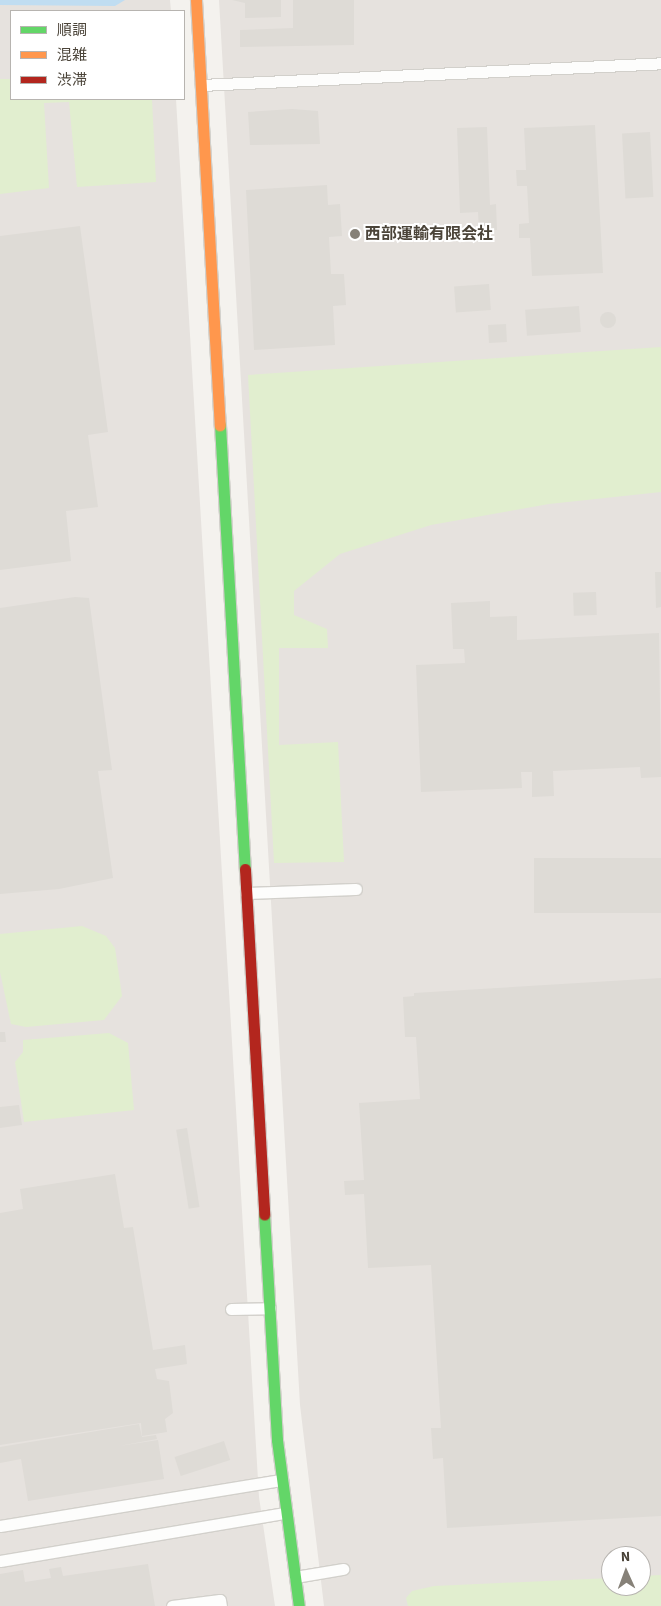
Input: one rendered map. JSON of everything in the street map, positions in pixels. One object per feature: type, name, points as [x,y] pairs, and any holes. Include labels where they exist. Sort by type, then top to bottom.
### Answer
[{"type":"street","points":[[196,0],[270,1308],[282,1480],[299,1606]]},
{"type":"lane","points":[[200,85],[661,64]]},
{"type":"lane","points":[[246,893],[356,889]]},
{"type":"lane","points":[[231,1309],[270,1308]]},
{"type":"lane","points":[[0,1526],[282,1480]]},
{"type":"lane","points":[[0,1561],[286,1513]]},
{"type":"lane","points":[[294,1577],[343,1569]]},
{"type":"lane","points":[[172,1606],[220,1600],[221,1606]]},
{"type":"shaded area","points":[[0,0],[170,0],[171,10],[10,10],[10,100],[176,100],[259,1497],[275,1606],[0,1606]]},
{"type":"shaded area","points":[[219,0],[661,0],[661,1606],[324,1606],[300,1405]]},
{"type":"green space","points":[[0,79],[10,79],[10,100],[152,100],[156,182],[77,187],[69,102],[44,103],[49,188],[0,194]]},
{"type":"green space","points":[[661,347],[661,492],[549,504],[431,525],[340,554],[294,591],[294,615],[327,629],[328,648],[279,648],[279,745],[338,742],[344,862],[274,863],[248,375]]},
{"type":"green space","points":[[82,926],[106,936],[115,948],[122,996],[104,1020],[26,1027],[11,1024],[0,972],[0,934]]},
{"type":"green space","points":[[109,1033],[128,1043],[134,1110],[24,1122],[15,1062],[23,1052],[23,1040]]},
{"type":"green space","points":[[661,1575],[661,1606],[408,1606],[406,1598],[412,1591],[434,1586],[601,1578],[601,1596],[651,1596],[651,1576]]},
{"type":"water","points":[[0,0],[125,0],[115,6],[0,5]]},
{"type":"building","points":[[232,0],[281,0],[281,17],[245,18],[245,3]]},
{"type":"building","points":[[293,0],[354,0],[354,45],[240,47],[240,30],[293,28]]},
{"type":"building","points":[[292,109],[318,111],[320,144],[250,145],[248,112]]},
{"type":"building","points":[[595,125],[603,273],[532,276],[530,238],[519,238],[519,224],[529,223],[527,186],[517,186],[516,170],[526,170],[524,128]]},
{"type":"building","points":[[487,127],[490,205],[496,204],[497,230],[479,231],[478,212],[460,213],[457,128]]},
{"type":"building","points":[[650,132],[653,197],[625,198],[622,133]]},
{"type":"building","points":[[327,185],[328,205],[340,204],[342,236],[329,237],[331,274],[344,274],[346,305],[333,306],[335,345],[254,350],[246,190]]},
{"type":"building","points":[[80,226],[108,432],[88,435],[98,507],[66,511],[71,561],[0,570],[0,236]]},
{"type":"building","points":[[489,284],[491,310],[456,312],[454,286]]},
{"type":"building","points":[[579,306],[581,332],[527,336],[525,310]]},
{"type":"building","points":[[605,312],[611,312],[616,317],[614,326],[605,328],[600,323],[600,317]]},
{"type":"building","points":[[506,324],[507,342],[489,343],[488,325]]},
{"type":"building","points":[[655,572],[661,572],[661,607],[656,608]]},
{"type":"building","points":[[596,592],[597,615],[574,616],[573,593]]},
{"type":"building","points":[[75,597],[89,598],[112,770],[98,771],[113,878],[59,889],[0,894],[0,608]]},
{"type":"building","points":[[490,601],[490,617],[517,616],[517,640],[659,633],[661,777],[641,778],[640,767],[553,771],[554,796],[532,797],[532,772],[521,772],[522,788],[421,792],[416,665],[465,663],[464,649],[453,649],[451,603]]},
{"type":"building","points":[[534,858],[661,858],[661,913],[534,913]]},
{"type":"building","points":[[661,978],[661,1516],[447,1528],[443,1458],[433,1459],[431,1428],[441,1428],[431,1265],[368,1268],[364,1194],[345,1195],[344,1181],[364,1180],[359,1103],[420,1099],[416,1037],[405,1037],[403,997],[414,996],[414,993]]},
{"type":"building","points":[[0,1032],[5,1032],[6,1042],[0,1042]]},
{"type":"building","points":[[19,1105],[22,1125],[0,1128],[0,1107]]},
{"type":"building","points":[[187,1128],[200,1207],[189,1209],[176,1130]]},
{"type":"building","points":[[115,1174],[124,1228],[133,1227],[153,1350],[185,1345],[187,1364],[155,1369],[157,1379],[169,1381],[173,1413],[165,1419],[167,1432],[142,1436],[141,1423],[0,1445],[0,1213],[23,1209],[20,1189]]},
{"type":"building","points":[[139,1424],[142,1437],[156,1435],[157,1439],[119,1446],[158,1440],[164,1479],[28,1501],[21,1459],[0,1463],[0,1447]]},
{"type":"building","points":[[224,1441],[230,1460],[181,1476],[175,1457]]},
{"type":"building","points":[[148,1564],[155,1606],[0,1606],[0,1574],[23,1570],[25,1582],[51,1578],[49,1569],[61,1567],[63,1576]]},
{"type":"traffic: fast","points":[[220,425],[245,869]]},
{"type":"traffic: fast","points":[[264,1214],[277,1440],[299,1606]]},
{"type":"traffic: slow","points":[[196,0],[220,425]]},
{"type":"traffic: jam","points":[[245,869],[264,1214]]},
{"type":"place","name":"西部運輸有限会社","points":[[355,234]]}]
